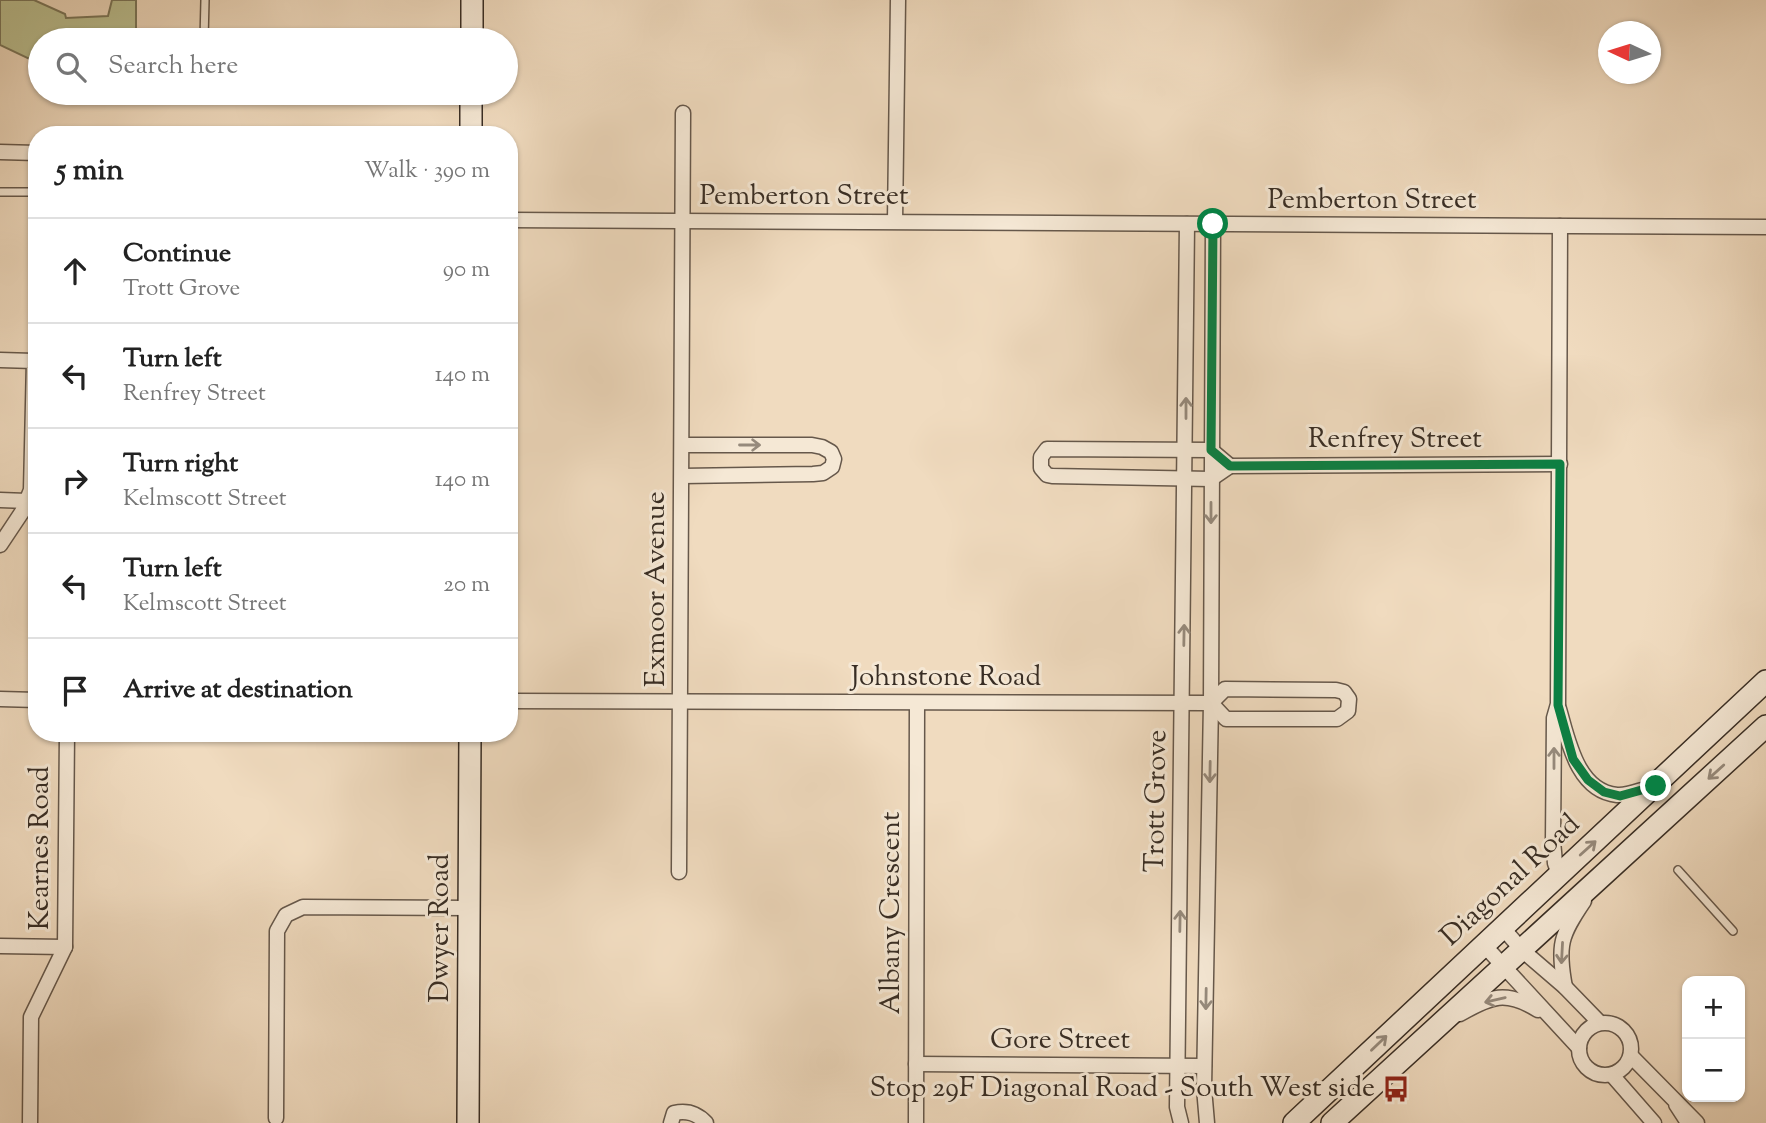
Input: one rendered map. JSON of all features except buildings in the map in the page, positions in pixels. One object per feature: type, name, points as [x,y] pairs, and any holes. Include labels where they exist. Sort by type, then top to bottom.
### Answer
[{"type":"main road","points":[[472,0],[472,28]]},
{"type":"main road","points":[[471,105],[471,126]]},
{"type":"main road","name":"Diagonal Road","points":[[1294,1123],[1766,681]]},
{"type":"main road","name":"Diagonal Road","points":[[1332,1123],[1766,726]]},
{"type":"main road","name":"Dwyer Road","points":[[468,1123],[470,742]]},
{"type":"street","points":[[895,221],[898,0]]},
{"type":"street","name":"Pemberton Street","points":[[683,113],[683,221]]},
{"type":"street","points":[[0,152],[28,152]]},
{"type":"street","name":"Pemberton Street","points":[[518,220],[1766,227]]},
{"type":"street","name":"Exmoor Avenue","points":[[681,701],[683,221]]},
{"type":"street","name":"Trott Grove","points":[[1181,1123],[1177,1107],[1187,224]]},
{"type":"street","name":"Trott Grove","points":[[1207,1123],[1204,1066],[1211,703],[1213,224]]},
{"type":"street","points":[[1560,226],[1558,705],[1573,759],[1588,780],[1604,792],[1620,796],[1656,786]]},
{"type":"street","points":[[0,360],[28,360]]},
{"type":"street","name":"Exmoor Avenue","points":[[682,445],[813,445],[831,452],[834,459],[832,467],[823,473],[682,476]]},
{"type":"street","points":[[1047,449],[1186,449],[1211,450],[1230,466],[1211,478],[1185,479],[1052,476],[1043,471],[1041,462],[1043,452],[1047,449]]},
{"type":"street","name":"Renfrey Street","points":[[1230,466],[1560,464]]},
{"type":"street","points":[[0,500],[27,501],[0,545]]},
{"type":"street","points":[[1225,689],[1336,690],[1344,692],[1349,699],[1348,711],[1337,719],[1226,719],[1211,703],[1225,689]]},
{"type":"street","points":[[0,699],[28,700]]},
{"type":"street","name":"Johnstone Road","points":[[518,701],[1211,703]]},
{"type":"street","points":[[679,872],[681,701]]},
{"type":"street","name":"Albany Crescent","points":[[916,1123],[917,703]]},
{"type":"street","points":[[1558,705],[1554,718],[1553,841],[1559,874]]},
{"type":"street","name":"Kearnes Road","points":[[30,1123],[31,1017],[65,947],[66,742]]},
{"type":"street","points":[[1565,987],[1560,951],[1565,931],[1598,880]]},
{"type":"street","points":[[276,1118],[277,931],[286,915],[303,906],[469,908]]},
{"type":"street","points":[[1502,927],[1522,950],[1565,987],[1600,1023]]},
{"type":"street","points":[[1483,944],[1579,1048]]},
{"type":"street","points":[[0,946],[65,947]]},
{"type":"street","points":[[1436,1028],[1471,1008],[1493,999],[1510,997],[1520,999],[1554,1020]]},
{"type":"street","points":[[1600,1023],[1614,1024],[1630,1039],[1631,1056],[1624,1068],[1612,1075],[1603,1076],[1587,1069],[1579,1048],[1585,1032],[1600,1023]]},
{"type":"street","points":[[1631,1056],[1697,1123]]},
{"type":"street","name":"Gore Street","points":[[916,1064],[1204,1066]]},
{"type":"street","points":[[1612,1075],[1649,1117]]},
{"type":"street","points":[[671,1123],[674,1113],[682,1111],[700,1116],[706,1123]]},
{"type":"lane","points":[[204,28],[205,0]]},
{"type":"lane","points":[[0,192],[28,192]]},
{"type":"lane","points":[[1678,870],[1732,931]]},
{"type":"lane","points":[[1662,1087],[1684,1123]]},
{"type":"lane","points":[[1649,1117],[1661,1123]]},
{"type":"green space","points":[[0,0],[34,0],[65,14],[66,18],[108,16],[112,0],[136,0],[136,28],[28,28],[28,58],[0,45]]},
{"type":"place","name":"Stop 29F Diagonal Road - South West side","points":[[1396,1089]]},
{"type":"route","points":[[1213,224],[1211,450],[1230,466],[1560,464],[1558,705],[1573,759],[1588,780],[1604,792],[1620,796],[1656,786]]}]
